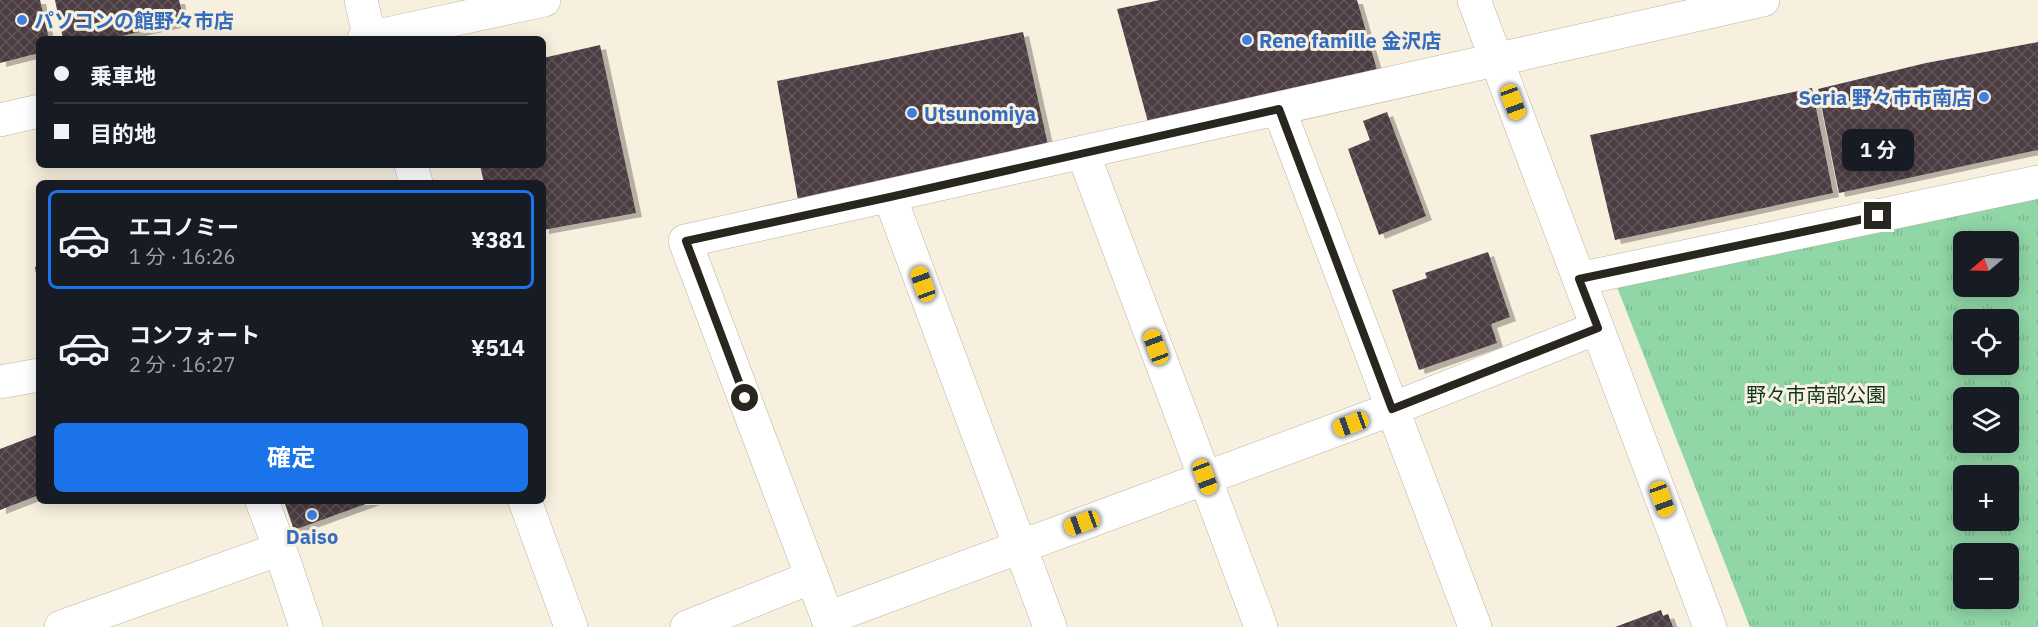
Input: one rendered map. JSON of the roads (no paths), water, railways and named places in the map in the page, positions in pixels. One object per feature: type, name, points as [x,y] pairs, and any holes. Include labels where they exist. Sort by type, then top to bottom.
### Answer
[{"type":"street","points":[[361,0],[367,36]]},
{"type":"street","points":[[382,36],[544,0]]},
{"type":"street","points":[[1474,0],[1710,627]]},
{"type":"street","points":[[1598,328],[1392,409],[1020,546],[829,622],[686,241],[1763,0]]},
{"type":"street","points":[[1279,109],[1475,627]]},
{"type":"street","points":[[0,120],[36,112]]},
{"type":"street","points":[[1083,153],[1261,627]]},
{"type":"street","points":[[1579,279],[2038,182]]},
{"type":"street","points":[[890,197],[1050,627]]},
{"type":"street","points":[[0,382],[36,376]]},
{"type":"street","points":[[263,504],[306,627]]},
{"type":"street","points":[[526,504],[571,627]]},
{"type":"street","points":[[61,627],[280,549]]},
{"type":"street","points":[[687,627],[812,577]]},
{"type":"place","name":"パソコンの館野々市店","points":[[22,20]]},
{"type":"place","name":"Rene famille 金沢店","points":[[1247,40]]},
{"type":"place","name":"Seria 野々市市南店","points":[[1984,97]]},
{"type":"place","name":"Utsunomiya","points":[[912,113]]},
{"type":"place","name":"Daiso","points":[[312,515]]},
{"type":"park label","name":"野々市南部公園","points":[[1816,394]]}]
